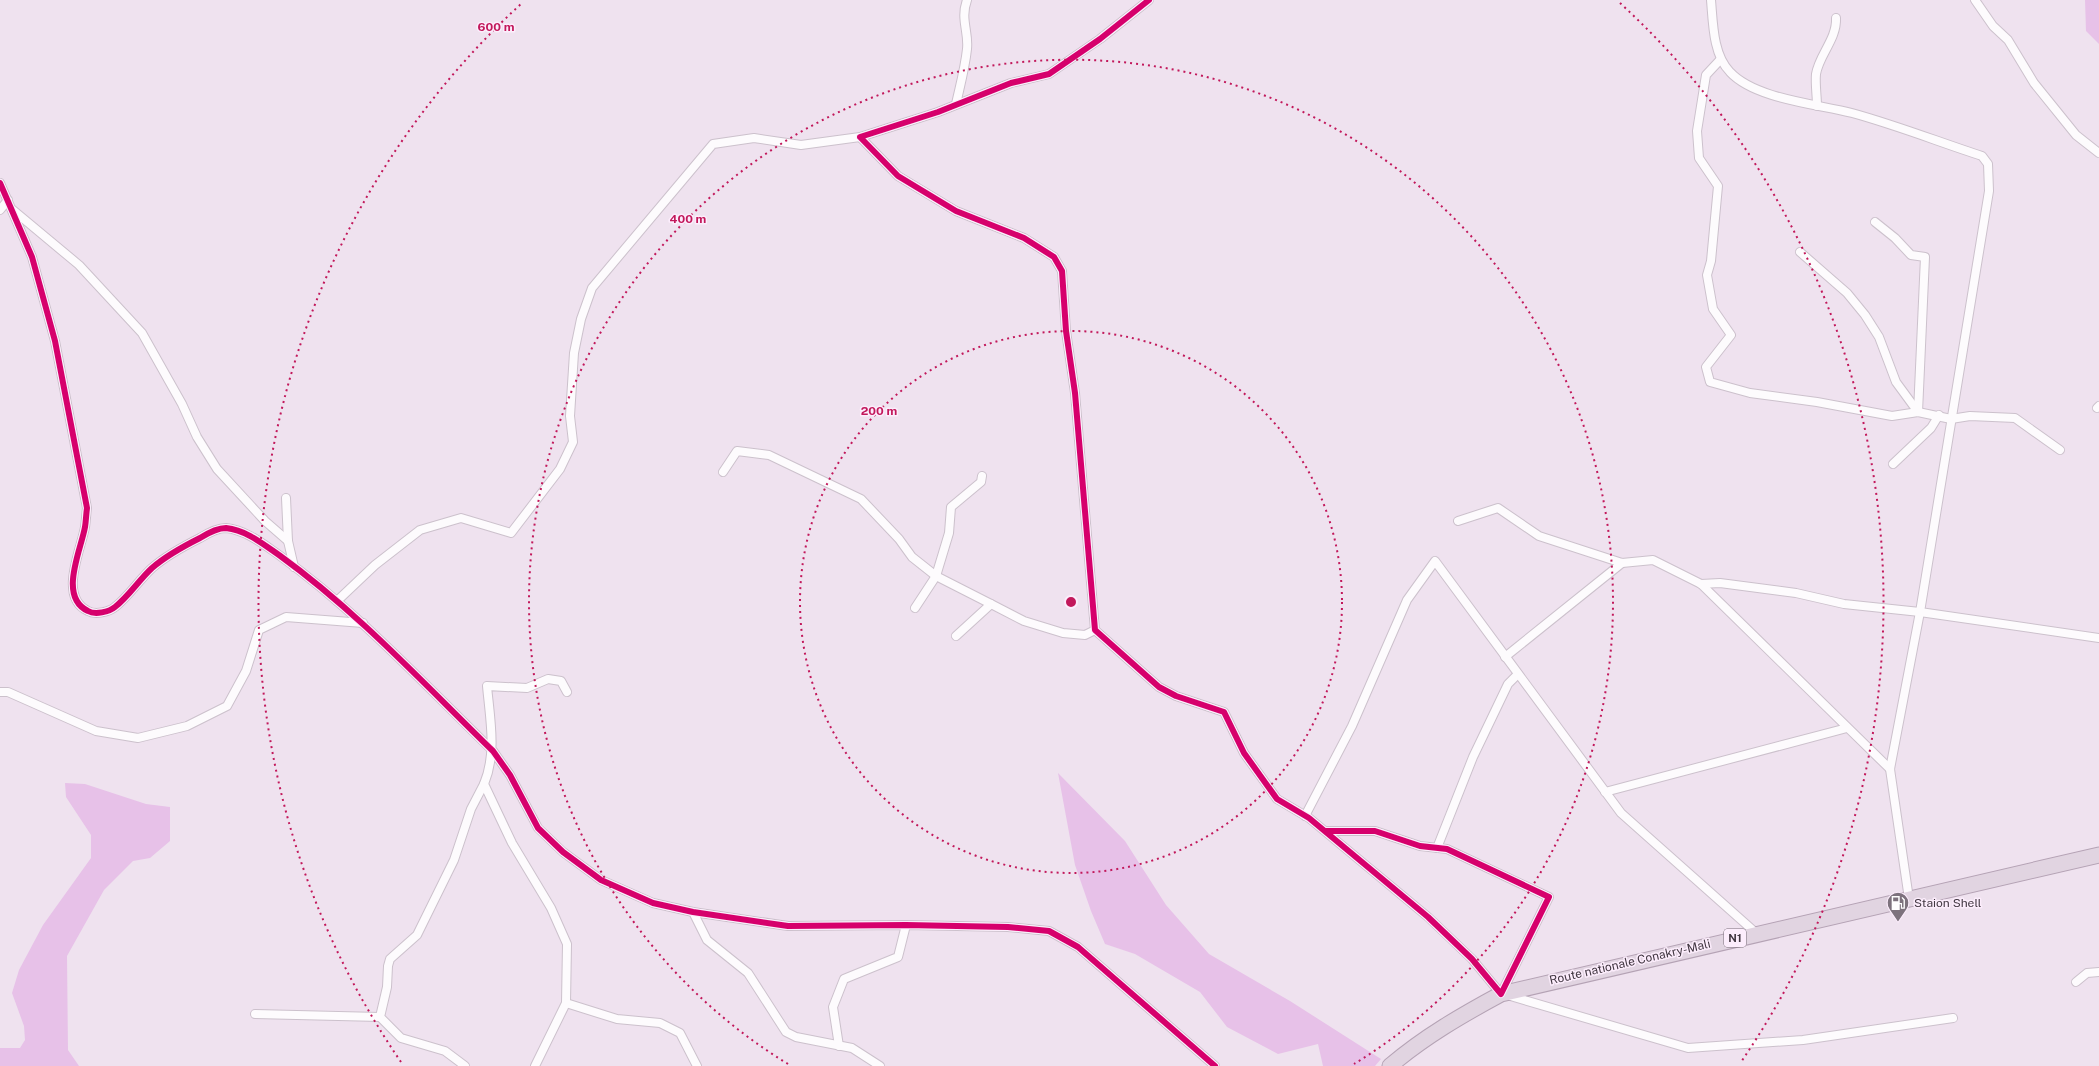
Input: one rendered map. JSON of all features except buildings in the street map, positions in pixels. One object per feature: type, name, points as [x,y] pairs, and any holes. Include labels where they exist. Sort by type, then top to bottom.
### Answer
[{"type":"highway","name":"Route nationale Conakry-Mali","points":[[1390,1066],[1411,1048],[1456,1018],[1501,994],[1756,933],[2099,855]]},
{"type":"street","points":[[956,104],[967,48],[964,30],[964,7],[967,0]]},
{"type":"street","points":[[1138,9],[1139,0]]},
{"type":"street","points":[[337,601],[375,565],[420,530],[461,518],[511,533],[560,469],[573,442],[570,416],[574,353],[581,319],[592,288],[713,144],[754,138],[801,145],[860,137],[956,104],[1011,83],[1049,74],[1100,39],[1149,0]]},
{"type":"street","points":[[1711,0],[1720,60],[1730,73],[1750,87],[1788,99],[1852,113],[1982,156],[1988,164],[1989,191],[1920,612],[1890,769],[1909,899]]},
{"type":"street","points":[[1975,0],[1993,26],[2008,40],[2034,83],[2076,135],[2099,153]]},
{"type":"street","points":[[1817,106],[1816,73],[1831,38],[1837,30],[1836,18]]},
{"type":"street","points":[[1720,60],[1706,75],[1697,131],[1699,158],[1718,186],[1711,261],[1707,275],[1708,282],[1713,309],[1731,335],[1706,367],[1710,382],[1750,392],[1818,402],[1892,416],[1918,412],[1939,415],[1952,419],[1970,416],[2015,418],[2060,450]]},
{"type":"street","points":[[860,137],[898,176],[956,211],[1024,238],[1054,257],[1062,271],[1066,331],[1075,393],[1095,630],[1159,687],[1176,696],[1224,712],[1244,753],[1277,799],[1305,816],[1325,831],[1428,917],[1472,959],[1501,994],[1688,1048],[1803,1040],[1953,1018]]},
{"type":"street","points":[[0,183],[32,257],[55,341],[81,470],[87,508],[86,527],[72,579],[74,594],[79,604],[89,612],[101,613],[114,608],[152,569],[173,551],[212,531],[224,528],[239,531],[252,538],[294,567],[363,623],[493,751],[510,775],[538,828],[563,852],[602,880],[653,903],[693,912],[788,926],[906,925],[1008,927],[1049,931],[1078,947],[1214,1066]]},
{"type":"street","points":[[0,210],[9,204]]},
{"type":"street","points":[[9,204],[79,265],[142,333],[182,404],[197,437],[216,468],[265,521],[288,541]]},
{"type":"street","points":[[1876,222],[1895,238],[1911,255],[1925,257],[1918,412]]},
{"type":"street","points":[[1800,252],[1847,293],[1865,315],[1879,337],[1896,382],[1918,412]]},
{"type":"street","points":[[1893,464],[1931,428],[1939,415]]},
{"type":"street","points":[[723,472],[736,451],[769,455],[861,499],[899,539],[912,557],[936,576],[1024,621],[1063,633],[1085,635],[1095,630]]},
{"type":"street","points":[[915,608],[936,576],[949,533],[950,507],[981,482],[982,476]]},
{"type":"street","points":[[286,498],[288,541],[294,567]]},
{"type":"street","points":[[1458,520],[1498,508],[1539,536],[1622,563],[1653,560],[1701,584],[1890,769]]},
{"type":"street","points":[[1305,816],[1352,726],[1407,600],[1435,562],[1621,812],[1756,933]]},
{"type":"street","points":[[1505,657],[1622,563]]},
{"type":"street","points":[[1701,584],[1720,583],[1796,593],[1844,604],[1920,612],[2099,638]]},
{"type":"street","points":[[956,636],[991,604]]},
{"type":"street","points":[[0,692],[8,692],[96,730],[138,738],[187,726],[227,706],[246,672],[259,630],[286,617],[363,623]]},
{"type":"street","points":[[1437,848],[1473,757],[1508,684],[1518,674]]},
{"type":"street","points":[[380,1017],[388,987],[388,966],[390,959],[418,934],[454,860],[471,809],[490,770],[493,751],[487,686],[527,688],[548,679],[561,681],[567,692]]},
{"type":"street","points":[[1605,792],[1847,728]]},
{"type":"street","points":[[484,784],[512,843],[551,908],[567,944],[566,1003],[535,1066]]},
{"type":"street","points":[[1325,831],[1375,831],[1420,846],[1447,849],[1550,897],[1501,994]]},
{"type":"street","points":[[693,912],[707,940],[748,973],[786,1032],[796,1037],[852,1048],[880,1066]]},
{"type":"street","points":[[839,1046],[833,1007],[844,979],[898,957],[906,925]]},
{"type":"street","points":[[2076,982],[2087,973],[2099,972]]},
{"type":"street","points":[[566,1003],[617,1019],[660,1023],[680,1033],[697,1066]]},
{"type":"street","points":[[255,1014],[380,1017],[401,1038],[445,1051],[465,1066]]},
{"type":"shaded area","points":[[2085,0],[2099,0],[2099,44],[2086,31]]},
{"type":"shaded area","points":[[1058,773],[1125,841],[1166,905],[1209,954],[1290,1001],[1381,1059],[1375,1066],[1323,1066],[1318,1044],[1278,1054],[1227,1027],[1200,992],[1135,954],[1105,944],[1091,911],[1075,865]]},
{"type":"shaded area","points":[[65,783],[85,784],[146,804],[170,807],[170,841],[150,858],[133,861],[104,890],[67,956],[68,1050],[79,1066],[0,1066],[0,1048],[20,1048],[25,1040],[24,1026],[12,993],[19,970],[43,925],[91,858],[91,835],[66,797]]},
{"type":"cycle path","points":[[1149,0],[1100,39],[1049,74],[1011,83],[938,112],[860,137],[898,176],[956,211],[1024,238],[1054,257],[1062,271],[1066,331],[1075,393],[1095,630],[1159,687],[1176,696],[1224,712],[1244,753],[1277,799],[1309,818],[1428,917],[1472,959],[1501,994],[1549,897],[1447,849],[1420,846],[1375,831],[1325,831]]},
{"type":"cycle path","points":[[0,183],[32,257],[55,341],[87,508],[85,527],[74,572],[74,595],[79,604],[88,611],[98,613],[106,612],[112,609],[120,603],[158,563],[209,533],[219,529],[233,529],[260,542],[308,577],[390,649],[493,751],[510,775],[538,828],[563,852],[601,880],[653,903],[693,912],[788,926],[906,925],[1008,927],[1049,931],[1078,947],[1215,1066]]},
{"type":"place","name":"Staion Shell","points":[[1898,922]]}]
